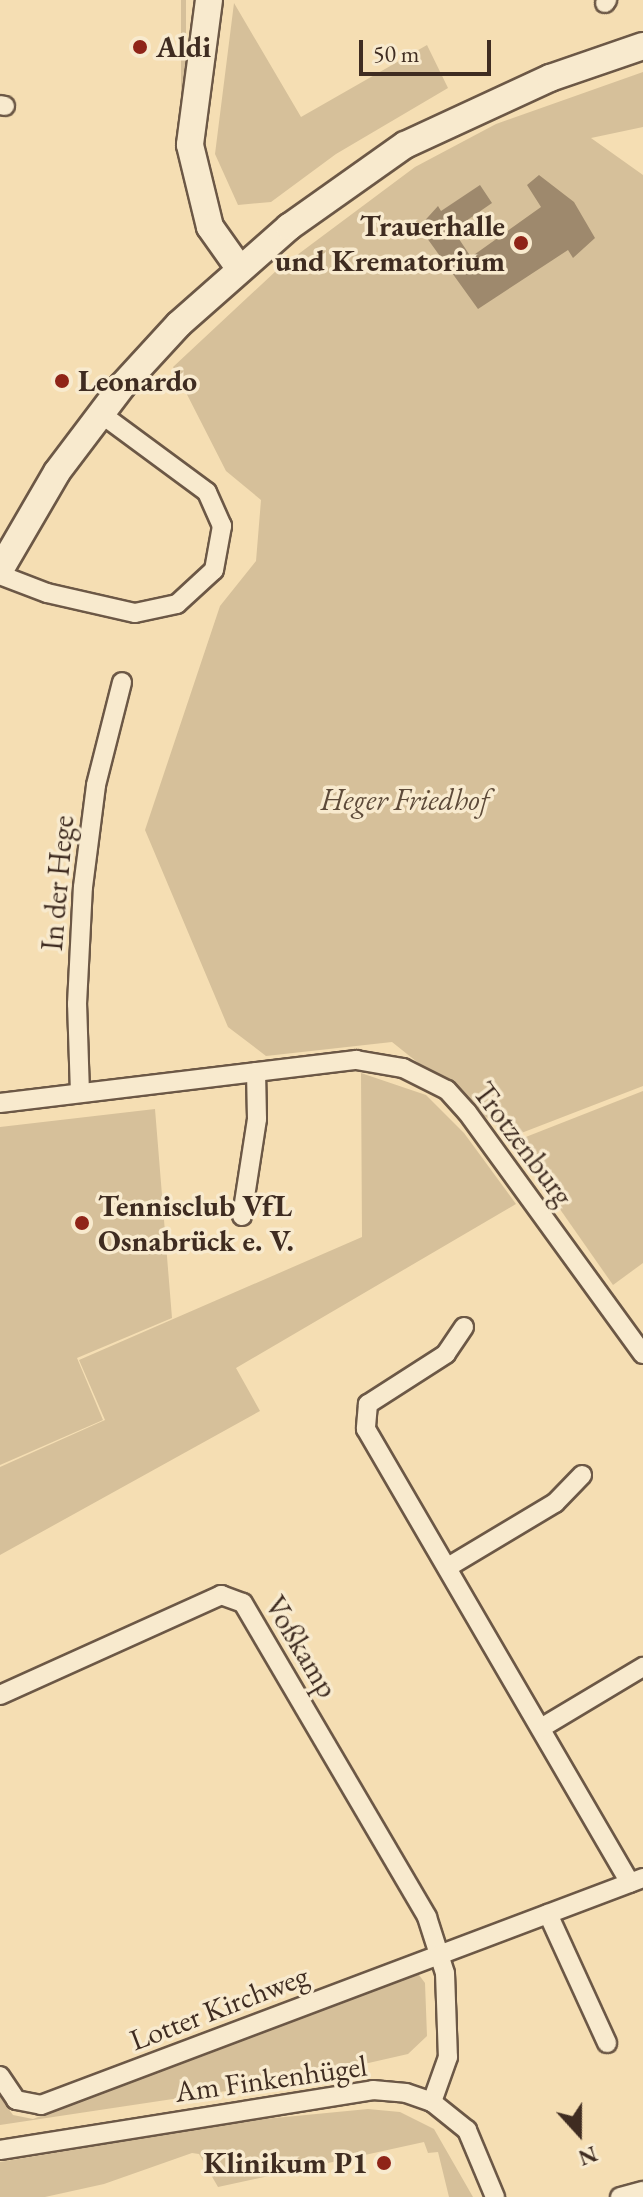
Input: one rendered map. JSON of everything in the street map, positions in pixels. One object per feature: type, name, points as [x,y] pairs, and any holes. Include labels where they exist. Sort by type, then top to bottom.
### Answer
[{"type":"street","points":[[209,0],[190,145],[210,227],[239,268]]},
{"type":"street","points":[[100,413],[207,492],[222,526],[214,570],[177,604],[135,613],[47,593],[0,572],[100,413],[179,324],[239,268],[331,192],[405,145],[536,84],[643,46]]},
{"type":"street","name":"In der Hege","points":[[80,1093],[77,1004],[83,887],[96,785],[122,682]]},
{"type":"street","name":"Trotzenburg","points":[[0,1103],[356,1060],[403,1068],[447,1090],[643,1354]]},
{"type":"street","points":[[242,1216],[257,1119],[256,1072]]},
{"type":"street","points":[[464,1327],[446,1354],[368,1404],[366,1429],[541,1728],[636,1881]]},
{"type":"street","points":[[448,1567],[555,1503],[582,1475]]},
{"type":"street","name":"Voßkamp","points":[[0,1695],[221,1595],[235,1595],[427,1917],[440,1954]]},
{"type":"street","points":[[541,1728],[643,1667]]},
{"type":"street","name":"Lotter Kirchweg","points":[[0,2076],[16,2100],[41,2105],[636,1881]]},
{"type":"street","points":[[548,1914],[607,2043]]},
{"type":"street","points":[[432,2102],[448,2057],[440,1954]]},
{"type":"street","name":"Am Finkenhügel","points":[[0,2150],[373,2090],[432,2102],[467,2130],[495,2197]]},
{"type":"street","points":[[620,2197],[643,2191]]},
{"type":"green space","points":[[181,0],[186,0],[186,136],[181,136]]},
{"type":"green space","points":[[234,3],[301,117],[427,45],[448,88],[336,154],[271,202],[238,205],[215,154]]},
{"type":"green space","name":"Heger Friedhof","points":[[643,72],[643,127],[591,138],[643,175],[643,1086],[511,1137],[392,1042],[266,1056],[228,1027],[145,830],[220,606],[256,561],[261,500],[226,471],[173,367],[277,270],[415,167],[496,124]]},
{"type":"green space","points":[[361,1073],[426,1095],[464,1133],[516,1204],[236,1368],[260,1411],[0,1555],[0,1467],[105,1420],[79,1360],[362,1237]]},
{"type":"green space","points":[[643,1091],[643,1263],[613,1285],[513,1142]]},
{"type":"green space","name":"Tennisclub VfL Osnabrück e. V.","points":[[155,1109],[172,1318],[77,1358],[103,1420],[0,1465],[0,1127]]},
{"type":"green space","points":[[416,1971],[425,1983],[427,2036],[408,2054],[285,2082],[0,2125],[0,2097],[13,2115],[33,2119]]},
{"type":"green space","points":[[368,2109],[400,2112],[434,2129],[473,2197],[449,2197],[438,2152],[428,2153],[424,2142],[218,2187],[199,2154],[192,2153],[104,2184],[45,2197],[0,2197],[0,2162],[253,2120]]},
{"type":"building","name":"Trauerhalle und Krematorium","points":[[539,175],[574,202],[595,238],[573,258],[568,250],[478,309],[419,227],[438,206],[441,211],[480,185],[492,203],[453,230],[471,257],[541,207],[527,185]]},
{"type":"place","name":"Aldi","points":[[140,47]]},
{"type":"place","name":"Trauerhalle und Krematorium","points":[[521,243]]},
{"type":"place","name":"Leonardo","points":[[62,381]]},
{"type":"place","name":"Tennisclub VfL Osnabrück e. V.","points":[[82,1223]]},
{"type":"place","name":"Klinikum P1","points":[[384,2163]]}]
